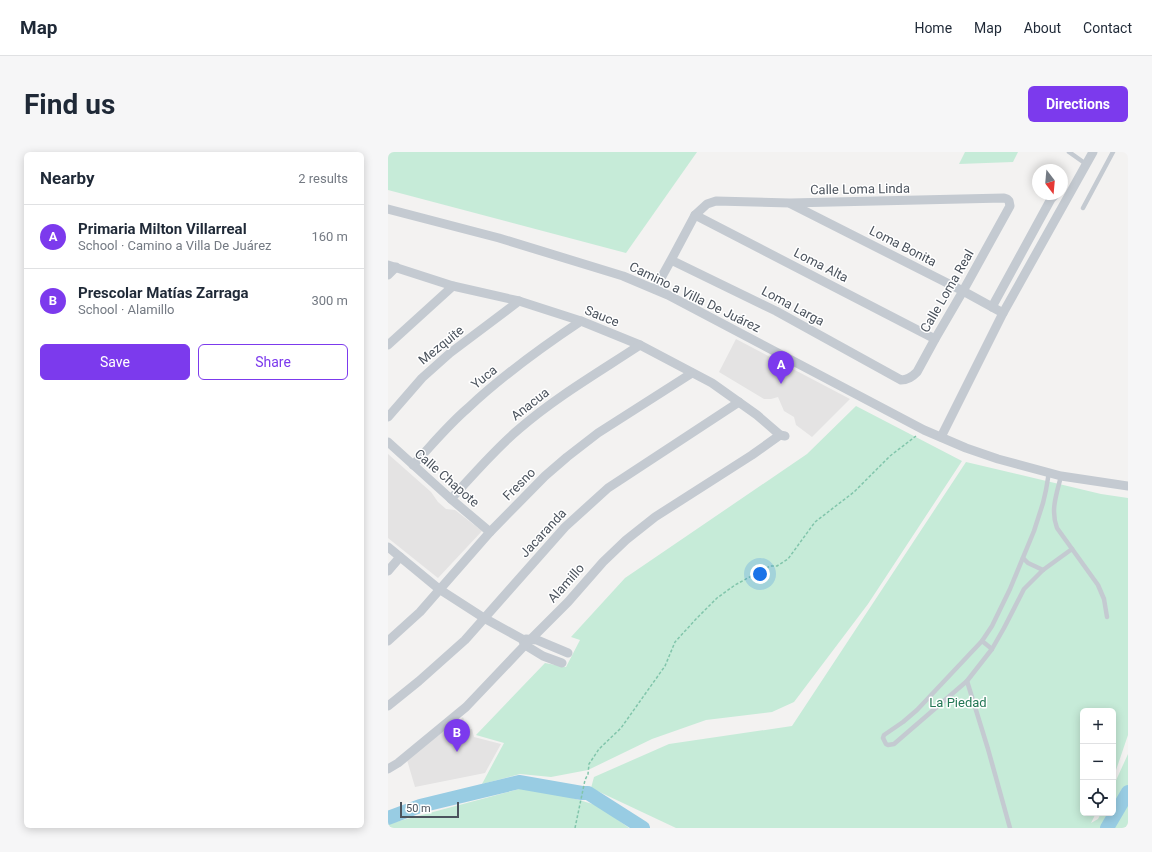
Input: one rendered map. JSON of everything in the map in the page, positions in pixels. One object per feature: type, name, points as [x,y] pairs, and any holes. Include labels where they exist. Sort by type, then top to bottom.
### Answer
[{"type":"street","points":[[941,437],[1003,313],[1093,152]]},
{"type":"street","points":[[1068,188],[1074,186]]},
{"type":"street","name":"Calle Loma Linda","points":[[695,215],[707,204],[716,201],[790,203],[1004,198],[1009,201],[1010,206]]},
{"type":"street","points":[[992,307],[1050,200]]},
{"type":"street","name":"Loma Bonita","points":[[790,203],[1003,313]]},
{"type":"street","name":"Calle Loma Real","points":[[901,380],[910,379],[917,372],[1010,206]]},
{"type":"street","name":"Camino a Villa De Juárez","points":[[388,209],[499,238],[623,276],[655,289],[924,430],[966,448],[998,459],[1061,476],[1128,486]]},
{"type":"street","points":[[655,289],[695,215]]},
{"type":"street","name":"Loma Alta","points":[[695,215],[935,339]]},
{"type":"street","name":"Loma Larga","points":[[671,260],[776,311],[901,380]]},
{"type":"street","points":[[388,275],[392,266]]},
{"type":"street","name":"Sauce","points":[[392,266],[453,286],[519,301],[581,321],[640,345],[712,383],[782,435]]},
{"type":"street","points":[[388,345],[453,286]]},
{"type":"street","name":"Mezquite","points":[[388,417],[422,378],[450,353],[519,301]]},
{"type":"street","name":"Yuca","points":[[413,465],[466,408],[493,385],[581,321]]},
{"type":"street","name":"Anacua","points":[[451,499],[492,453],[519,428],[548,405],[640,345]]},
{"type":"street","name":"Fresno","points":[[388,641],[420,612],[439,588],[490,532],[545,476],[598,433],[692,373]]},
{"type":"street","name":"Jacaranda","points":[[388,706],[419,682],[459,645],[565,527],[608,488],[739,402]]},
{"type":"street","name":"Alamillo","points":[[388,769],[398,763],[466,707],[526,641],[568,602],[603,562],[626,540],[655,517],[782,435]]},
{"type":"street","name":"Calle Chapote","points":[[388,442],[490,532]]},
{"type":"street","points":[[388,547],[439,588],[484,618],[526,641],[543,656],[562,663]]},
{"type":"street","points":[[388,571],[400,557]]},
{"type":"street","points":[[526,641],[550,645],[568,653]]},
{"type":"lane","points":[[1069,152],[1086,164]]},
{"type":"lane","points":[[1083,208],[1113,152]]},
{"type":"lane","points":[[1049,472],[1043,502],[1034,531],[1010,590],[992,626],[982,641],[916,710],[903,722],[884,735],[883,738],[886,744],[894,744],[967,681],[992,649],[1024,589],[1043,570],[1072,549]]},
{"type":"lane","points":[[1061,476],[1054,514],[1057,528],[1098,585],[1104,599],[1107,617]]},
{"type":"lane","points":[[1023,558],[1028,563],[1043,570]]},
{"type":"lane","points":[[982,641],[992,649]]},
{"type":"lane","points":[[967,681],[988,748],[1010,828]]},
{"type":"path","points":[[575,828],[585,780],[588,774],[588,764],[598,749],[621,728],[665,666],[676,642],[696,619],[717,598],[735,585],[770,566],[777,566],[788,559],[815,522],[854,492],[890,456],[924,430]]},
{"type":"shaded area","points":[[736,339],[850,399],[812,437],[796,425],[794,417],[784,411],[778,397],[764,399],[719,372]]},
{"type":"shaded area","points":[[388,454],[431,492],[438,502],[446,509],[455,510],[482,531],[438,578],[388,538]]},
{"type":"shaded area","points":[[463,717],[467,730],[472,729],[474,737],[501,744],[485,773],[415,787],[407,760],[441,732],[453,728]]},
{"type":"green space","points":[[388,152],[697,152],[626,253],[388,190]]},
{"type":"green space","points":[[965,152],[1018,152],[1013,162],[959,164]]},
{"type":"green space","points":[[856,406],[962,461],[868,604],[794,702],[772,712],[706,720],[652,739],[588,770],[551,777],[520,774],[482,784],[504,743],[476,735],[545,663],[566,667],[580,640],[571,637],[625,578],[807,454]]},
{"type":"green space","name":"La Piedad","points":[[966,462],[1101,494],[1128,498],[1128,735],[1116,770],[1116,708],[1080,708],[1080,816],[1094,816],[1091,823],[1098,819],[1100,816],[1116,816],[1116,780],[1128,754],[1128,828],[676,828],[591,788],[594,777],[669,744],[792,726]]},
{"type":"green space","points":[[523,788],[566,796],[599,806],[629,828],[388,828],[388,824]]},
{"type":"waterway","points":[[388,818],[420,806],[519,782],[588,793],[643,828]]},
{"type":"waterway","points":[[1107,828],[1128,792]]},
{"type":"place","name":"Primaria Milton Villarreal","points":[[781,384]]},
{"type":"place","name":"Prescolar Matías Zarraga","points":[[457,752]]}]
